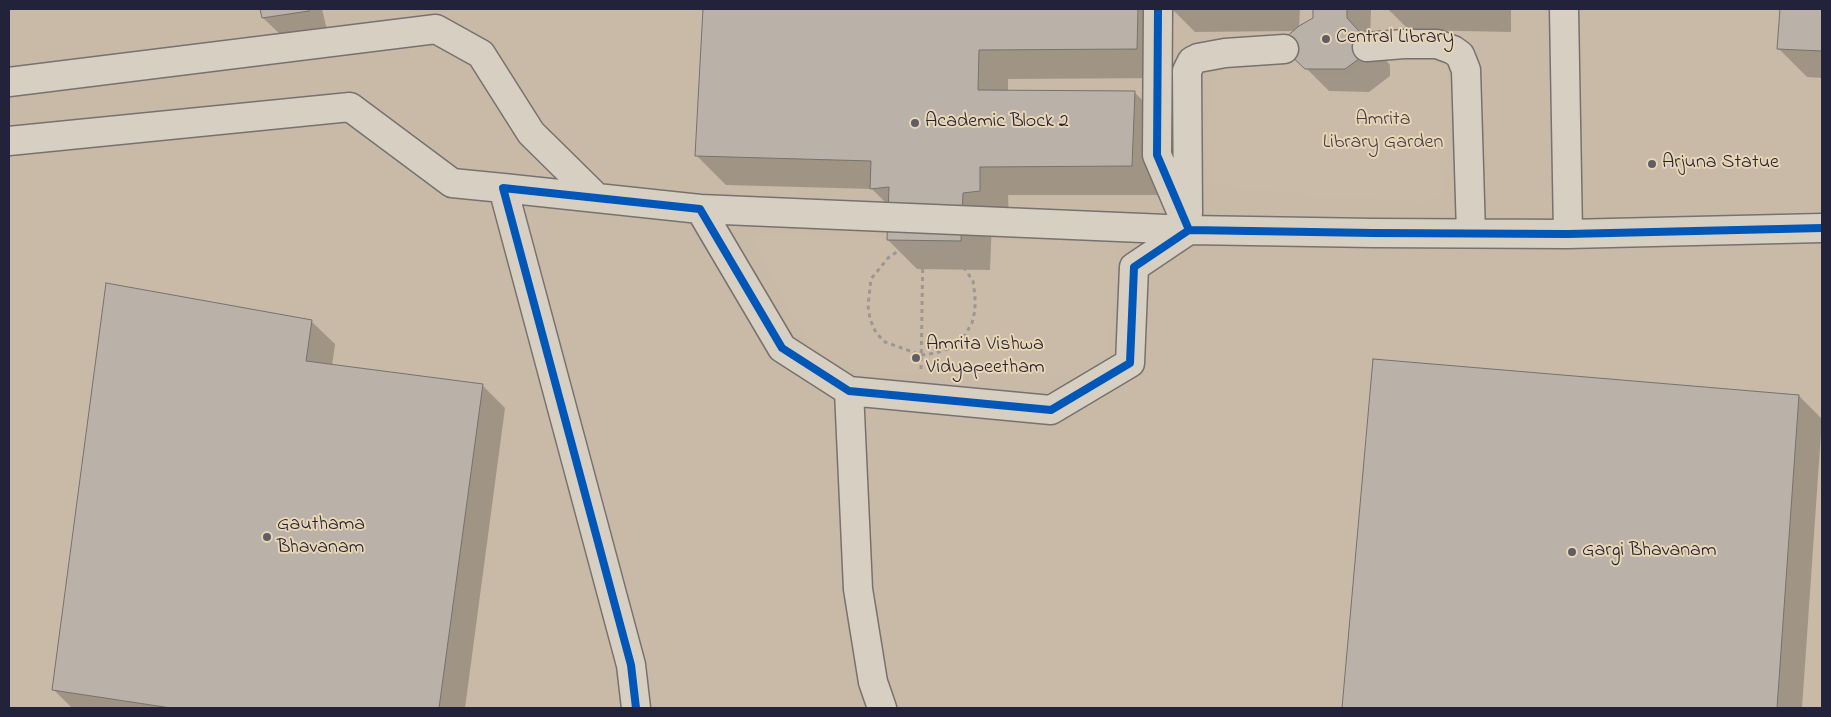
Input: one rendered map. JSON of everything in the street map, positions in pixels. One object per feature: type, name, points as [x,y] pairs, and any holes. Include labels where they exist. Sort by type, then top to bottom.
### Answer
[{"type":"street","points":[[1158,9],[1157,155],[1189,230]]},
{"type":"street","points":[[1564,9],[1568,234]]},
{"type":"street","points":[[9,82],[436,29],[480,54],[531,133],[597,198]]},
{"type":"street","points":[[1367,47],[1437,44],[1460,55],[1466,70],[1471,233]]},
{"type":"street","points":[[1189,230],[1187,71],[1192,61],[1198,58],[1225,53],[1284,48]]},
{"type":"street","points":[[9,141],[350,107],[452,183],[700,208],[1189,230],[1568,234],[1822,228]]},
{"type":"street","points":[[503,188],[631,665],[636,708]]},
{"type":"street","points":[[700,208],[782,348],[849,391],[1051,410],[1130,363],[1134,267],[1189,230]]},
{"type":"street","points":[[849,391],[858,589],[873,682],[882,708]]},
{"type":"path","points":[[921,398],[923,245]]},
{"type":"path","points":[[923,245],[935,247],[959,260],[972,281],[976,296],[972,323],[959,345],[942,352],[921,355],[885,342],[876,332],[870,319],[868,306],[871,279],[888,258],[898,251],[923,245]]},
{"type":"shaded area","name":"Amrita Vishwa Vidyapeetham","points":[[9,9],[1822,9],[1822,708],[9,708]]},
{"type":"green space","name":"Amrita Library Garden","points":[[1286,54],[1307,73],[1349,75],[1370,56],[1422,58],[1441,64],[1450,79],[1451,125],[1444,194],[1421,203],[1391,199],[1311,195],[1209,184],[1205,168],[1206,143],[1212,80],[1220,65]]},
{"type":"green space","points":[[753,236],[1113,242],[1116,270],[1109,356],[1105,366],[1090,376],[1033,379],[853,371],[814,351],[766,267]]},
{"type":"building","points":[[260,9],[308,9],[309,11],[262,18]]},
{"type":"building","name":"Academic Block 2","points":[[703,9],[1138,9],[1137,49],[979,50],[978,90],[1135,91],[1132,166],[980,167],[980,191],[963,193],[961,241],[887,240],[889,187],[870,189],[871,161],[695,156]]},
{"type":"building","name":"Central Library","points":[[1313,9],[1347,9],[1347,18],[1368,41],[1367,53],[1345,69],[1305,69],[1284,49],[1285,38],[1299,26],[1313,18]]},
{"type":"building","points":[[1780,9],[1822,9],[1822,51],[1777,49]]},
{"type":"building","name":"Gauthama Bhavanam","points":[[106,283],[312,320],[306,361],[483,384],[439,708],[171,708],[52,690]]},
{"type":"building","name":"Gargi Bhavanam","points":[[1373,359],[1799,395],[1777,708],[1342,708]]},
{"type":"cycle path","points":[[1158,9],[1157,155],[1189,230],[1568,234],[1822,228]]},
{"type":"cycle path","points":[[636,708],[631,665],[503,188],[700,209],[782,348],[849,391],[1051,410],[1130,363],[1134,267],[1189,230]]},
{"type":"place","name":"Central Library","points":[[1326,39]]},
{"type":"place","name":"Academic Block 2","points":[[915,123]]},
{"type":"place","name":"Arjuna Statue","points":[[1652,164]]},
{"type":"place","name":"Amrita Vishwa Vidyapeetham","points":[[916,358]]},
{"type":"place","name":"Gauthama Bhavanam","points":[[267,537]]},
{"type":"place","name":"Gargi Bhavanam","points":[[1572,552]]}]
